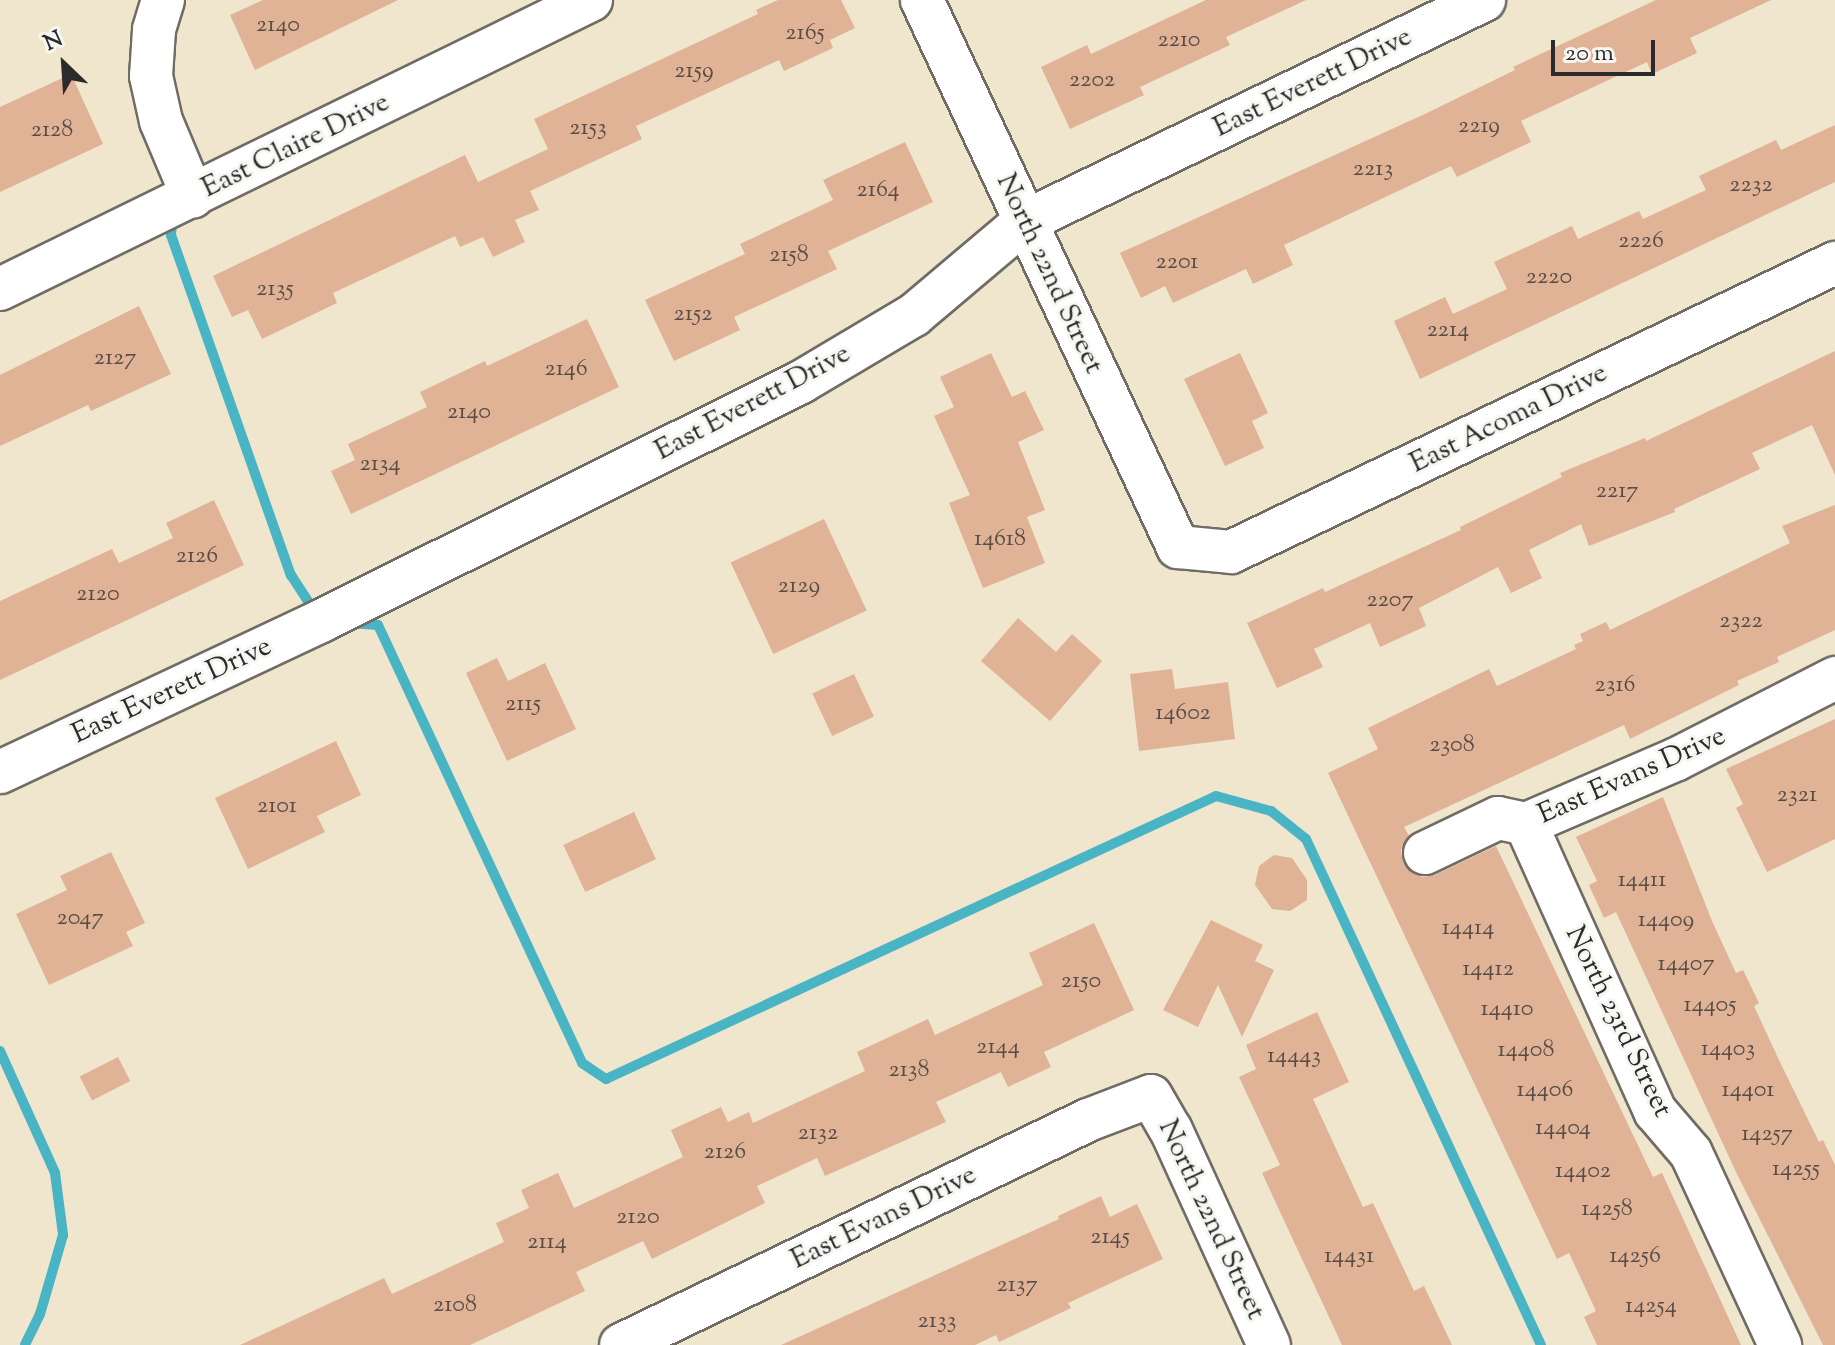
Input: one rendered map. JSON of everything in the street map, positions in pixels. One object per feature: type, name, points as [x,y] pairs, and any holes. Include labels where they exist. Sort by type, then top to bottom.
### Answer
[{"type":"street","points":[[163,0],[154,30],[151,76],[161,121],[193,197]]},
{"type":"street","name":"East Claire Drive","points":[[0,289],[591,0]]},
{"type":"street","name":"North 22nd Street","points":[[922,0],[1178,547]]},
{"type":"street","name":"East Everett Drive","points":[[0,772],[321,621],[801,382],[914,315],[1024,222],[1484,0]]},
{"type":"street","name":"East Acoma Drive","points":[[1178,547],[1231,552],[1835,263]]},
{"type":"street","name":"East Evans Drive","points":[[1425,853],[1498,818],[1526,824],[1677,759],[1835,678]]},
{"type":"street","name":"North 23rd Street","points":[[1526,824],[1655,1111],[1691,1153],[1780,1345]]},
{"type":"street","name":"North 22nd Street","points":[[1151,1096],[1171,1130],[1269,1345]]},
{"type":"street","name":"East Evans Drive","points":[[621,1345],[1088,1120],[1151,1096]]},
{"type":"building","points":[[263,0],[398,0],[255,70],[230,15]]},
{"type":"building","points":[[778,0],[841,0],[855,28],[830,40],[833,48],[784,71],[779,60],[636,126],[642,139],[530,191],[539,210],[515,220],[525,242],[493,257],[483,237],[460,247],[455,236],[333,293],[337,303],[262,339],[248,310],[232,317],[213,276],[465,155],[478,182],[548,149],[534,119],[758,14],[756,10]]},
{"type":"building","points":[[1206,0],[1306,0],[1226,37],[1230,45],[1140,87],[1144,95],[1070,129],[1041,67],[1087,45],[1091,54]]},
{"type":"building","points":[[1656,0],[1771,0],[1690,38],[1697,53],[1652,74],[1647,62],[1521,121],[1531,142],[1457,177],[1451,166],[1284,245],[1293,265],[1253,284],[1246,269],[1173,303],[1165,286],[1141,298],[1120,253],[1427,113],[1515,70],[1513,67]]},
{"type":"building","points":[[71,74],[103,144],[0,192],[0,107]]},
{"type":"building","points":[[1835,125],[1835,182],[1420,379],[1394,321],[1445,297],[1453,314],[1507,289],[1494,262],[1572,226],[1578,239],[1639,211],[1643,219],[1706,190],[1699,176],[1776,140],[1781,150]]},
{"type":"building","points":[[905,142],[933,202],[828,251],[837,269],[734,317],[740,330],[674,361],[645,300],[745,254],[740,244],[833,200],[823,180]]},
{"type":"building","points":[[139,306],[171,374],[91,411],[88,405],[0,446],[0,375]]},
{"type":"building","points":[[587,319],[619,387],[351,514],[331,471],[355,460],[348,444],[427,407],[420,392],[485,361],[487,366]]},
{"type":"building","points":[[1835,351],[1835,475],[1812,425],[1752,453],[1760,469],[1674,509],[1675,512],[1589,546],[1581,524],[1529,550],[1542,578],[1511,593],[1498,567],[1419,608],[1426,626],[1380,647],[1370,623],[1314,649],[1323,667],[1277,688],[1247,623],[1323,588],[1325,592],[1461,530],[1460,527],[1562,477],[1560,473],[1645,438],[1646,441]]},
{"type":"building","points":[[991,353],[1012,397],[1025,391],[1044,430],[1018,442],[1045,510],[1027,517],[1045,563],[983,588],[949,503],[970,495],[934,416],[954,407],[940,377]]},
{"type":"building","points":[[1240,353],[1268,413],[1252,421],[1264,448],[1225,466],[1184,379]]},
{"type":"building","points":[[214,500],[244,565],[0,680],[0,601],[112,549],[119,563],[173,538],[166,523]]},
{"type":"building","points":[[1835,505],[1835,630],[1777,657],[1779,662],[1737,681],[1739,685],[1630,739],[1624,725],[1404,827],[1409,836],[1401,850],[1403,863],[1411,872],[1422,877],[1435,875],[1496,846],[1653,1177],[1662,1173],[1741,1345],[1597,1345],[1584,1317],[1596,1311],[1569,1253],[1557,1259],[1328,773],[1378,749],[1368,728],[1489,669],[1497,686],[1576,649],[1574,645],[1583,641],[1580,634],[1606,622],[1610,630],[1790,543],[1782,526]]},
{"type":"building","points":[[824,519],[867,611],[773,654],[731,563]]},
{"type":"building","points":[[1018,618],[1056,652],[1072,634],[1102,661],[1050,721],[981,661]]},
{"type":"building","points":[[497,658],[508,681],[545,663],[576,729],[507,761],[466,673]]},
{"type":"building","points":[[1172,669],[1175,689],[1228,682],[1235,739],[1139,751],[1130,674]]},
{"type":"building","points":[[854,674],[874,717],[832,736],[812,693]]},
{"type":"building","points":[[1835,719],[1835,839],[1767,872],[1736,808],[1743,804],[1726,769]]},
{"type":"building","points":[[336,741],[361,795],[317,816],[325,832],[248,869],[215,798]]},
{"type":"building","points":[[1663,797],[1736,973],[1743,970],[1759,1003],[1754,1006],[1778,1058],[1819,1142],[1823,1140],[1835,1165],[1835,1345],[1823,1345],[1735,1170],[1616,912],[1604,918],[1589,885],[1597,881],[1576,837]]},
{"type":"building","points":[[634,812],[656,859],[585,892],[563,845]]},
{"type":"building","points":[[111,852],[145,923],[126,932],[133,946],[49,985],[16,914],[67,890],[60,876]]},
{"type":"building","points":[[1274,855],[1292,858],[1307,880],[1307,900],[1290,911],[1272,909],[1255,885],[1259,866]]},
{"type":"building","points":[[1211,920],[1263,945],[1255,961],[1274,970],[1242,1037],[1218,985],[1198,1027],[1163,1010]]},
{"type":"building","points":[[1094,923],[1134,1010],[1044,1052],[1051,1067],[1008,1087],[1001,1072],[936,1102],[946,1122],[825,1176],[817,1158],[757,1186],[765,1203],[652,1259],[643,1241],[576,1272],[585,1291],[470,1345],[240,1345],[384,1278],[392,1294],[504,1242],[496,1223],[529,1208],[521,1190],[558,1173],[574,1208],[683,1157],[671,1130],[721,1107],[728,1122],[749,1112],[753,1123],[865,1071],[857,1052],[928,1019],[935,1035],[1043,985],[1029,953]]},
{"type":"building","points":[[1317,1012],[1349,1082],[1313,1099],[1363,1207],[1373,1203],[1414,1291],[1424,1286],[1452,1345],[1342,1345],[1262,1173],[1280,1165],[1239,1077],[1256,1069],[1246,1045]]},
{"type":"building","points":[[118,1057],[130,1081],[92,1101],[80,1077]]},
{"type":"building","points":[[1101,1196],[1110,1217],[1137,1204],[1163,1259],[1068,1303],[1071,1308],[999,1342],[996,1335],[975,1345],[781,1345],[1059,1219],[1058,1216]]},
{"type":"waterway","points":[[173,215],[171,235],[291,575],[317,615]]},
{"type":"waterway","points":[[349,623],[378,625],[582,1063],[606,1079],[1216,796],[1271,811],[1306,839],[1541,1345]]},
{"type":"waterway","points":[[0,1051],[55,1173],[63,1235],[40,1314],[25,1345]]}]
